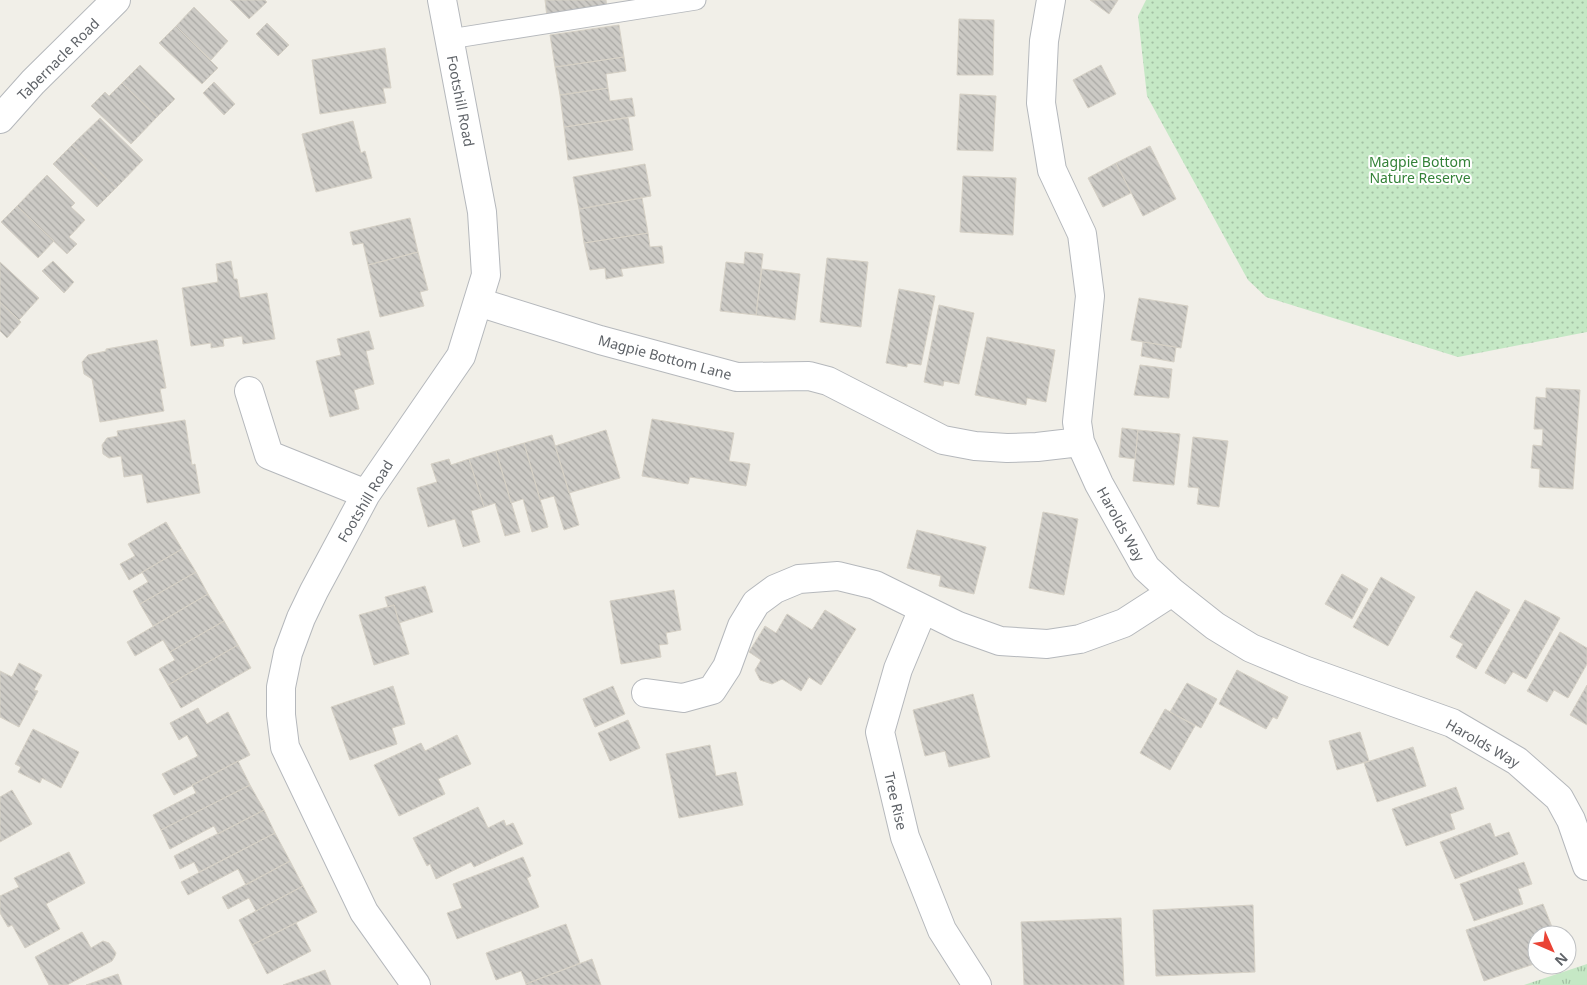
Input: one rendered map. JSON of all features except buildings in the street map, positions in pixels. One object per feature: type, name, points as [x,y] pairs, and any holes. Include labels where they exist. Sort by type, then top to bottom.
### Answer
[{"type":"street","name":"Tabernacle Road","points":[[0,119],[33,82],[116,0]]},
{"type":"street","name":"Footshill Road","points":[[416,985],[364,912],[285,747],[281,714],[281,687],[288,653],[298,627],[314,591],[366,494],[461,356],[486,275],[482,212],[442,0]]},
{"type":"street","name":"Harolds Way","points":[[1051,0],[1044,41],[1041,103],[1052,170],[1082,234],[1090,296],[1077,422],[1080,442],[1099,484],[1146,568],[1214,626],[1251,648],[1304,670],[1452,723],[1517,761],[1559,798],[1571,820],[1587,866]]},
{"type":"street","name":"Magpie Bottom Lane","points":[[478,302],[600,340],[737,377],[809,376],[828,380],[943,440],[975,446],[1007,448],[1080,442]]},
{"type":"street","points":[[249,391],[269,455],[366,494]]},
{"type":"street","points":[[646,692],[683,698],[712,690],[728,667],[742,626],[756,603],[775,588],[798,578],[838,576],[875,585],[958,626],[1000,641],[1047,644],[1080,639],[1124,623],[1172,592]]},
{"type":"street","name":"Tree Rise","points":[[923,609],[898,669],[880,732],[905,837],[942,930],[977,985]]},
{"type":"lane","points":[[450,39],[696,0]]},
{"type":"green space","name":"Magpie Bottom Nature Reserve","points":[[1146,0],[1587,0],[1587,332],[1458,357],[1266,297],[1248,280],[1147,96],[1138,16]]},
{"type":"green space","points":[[1587,964],[1587,985],[1524,985],[1554,975],[1577,975],[1577,967]]}]
